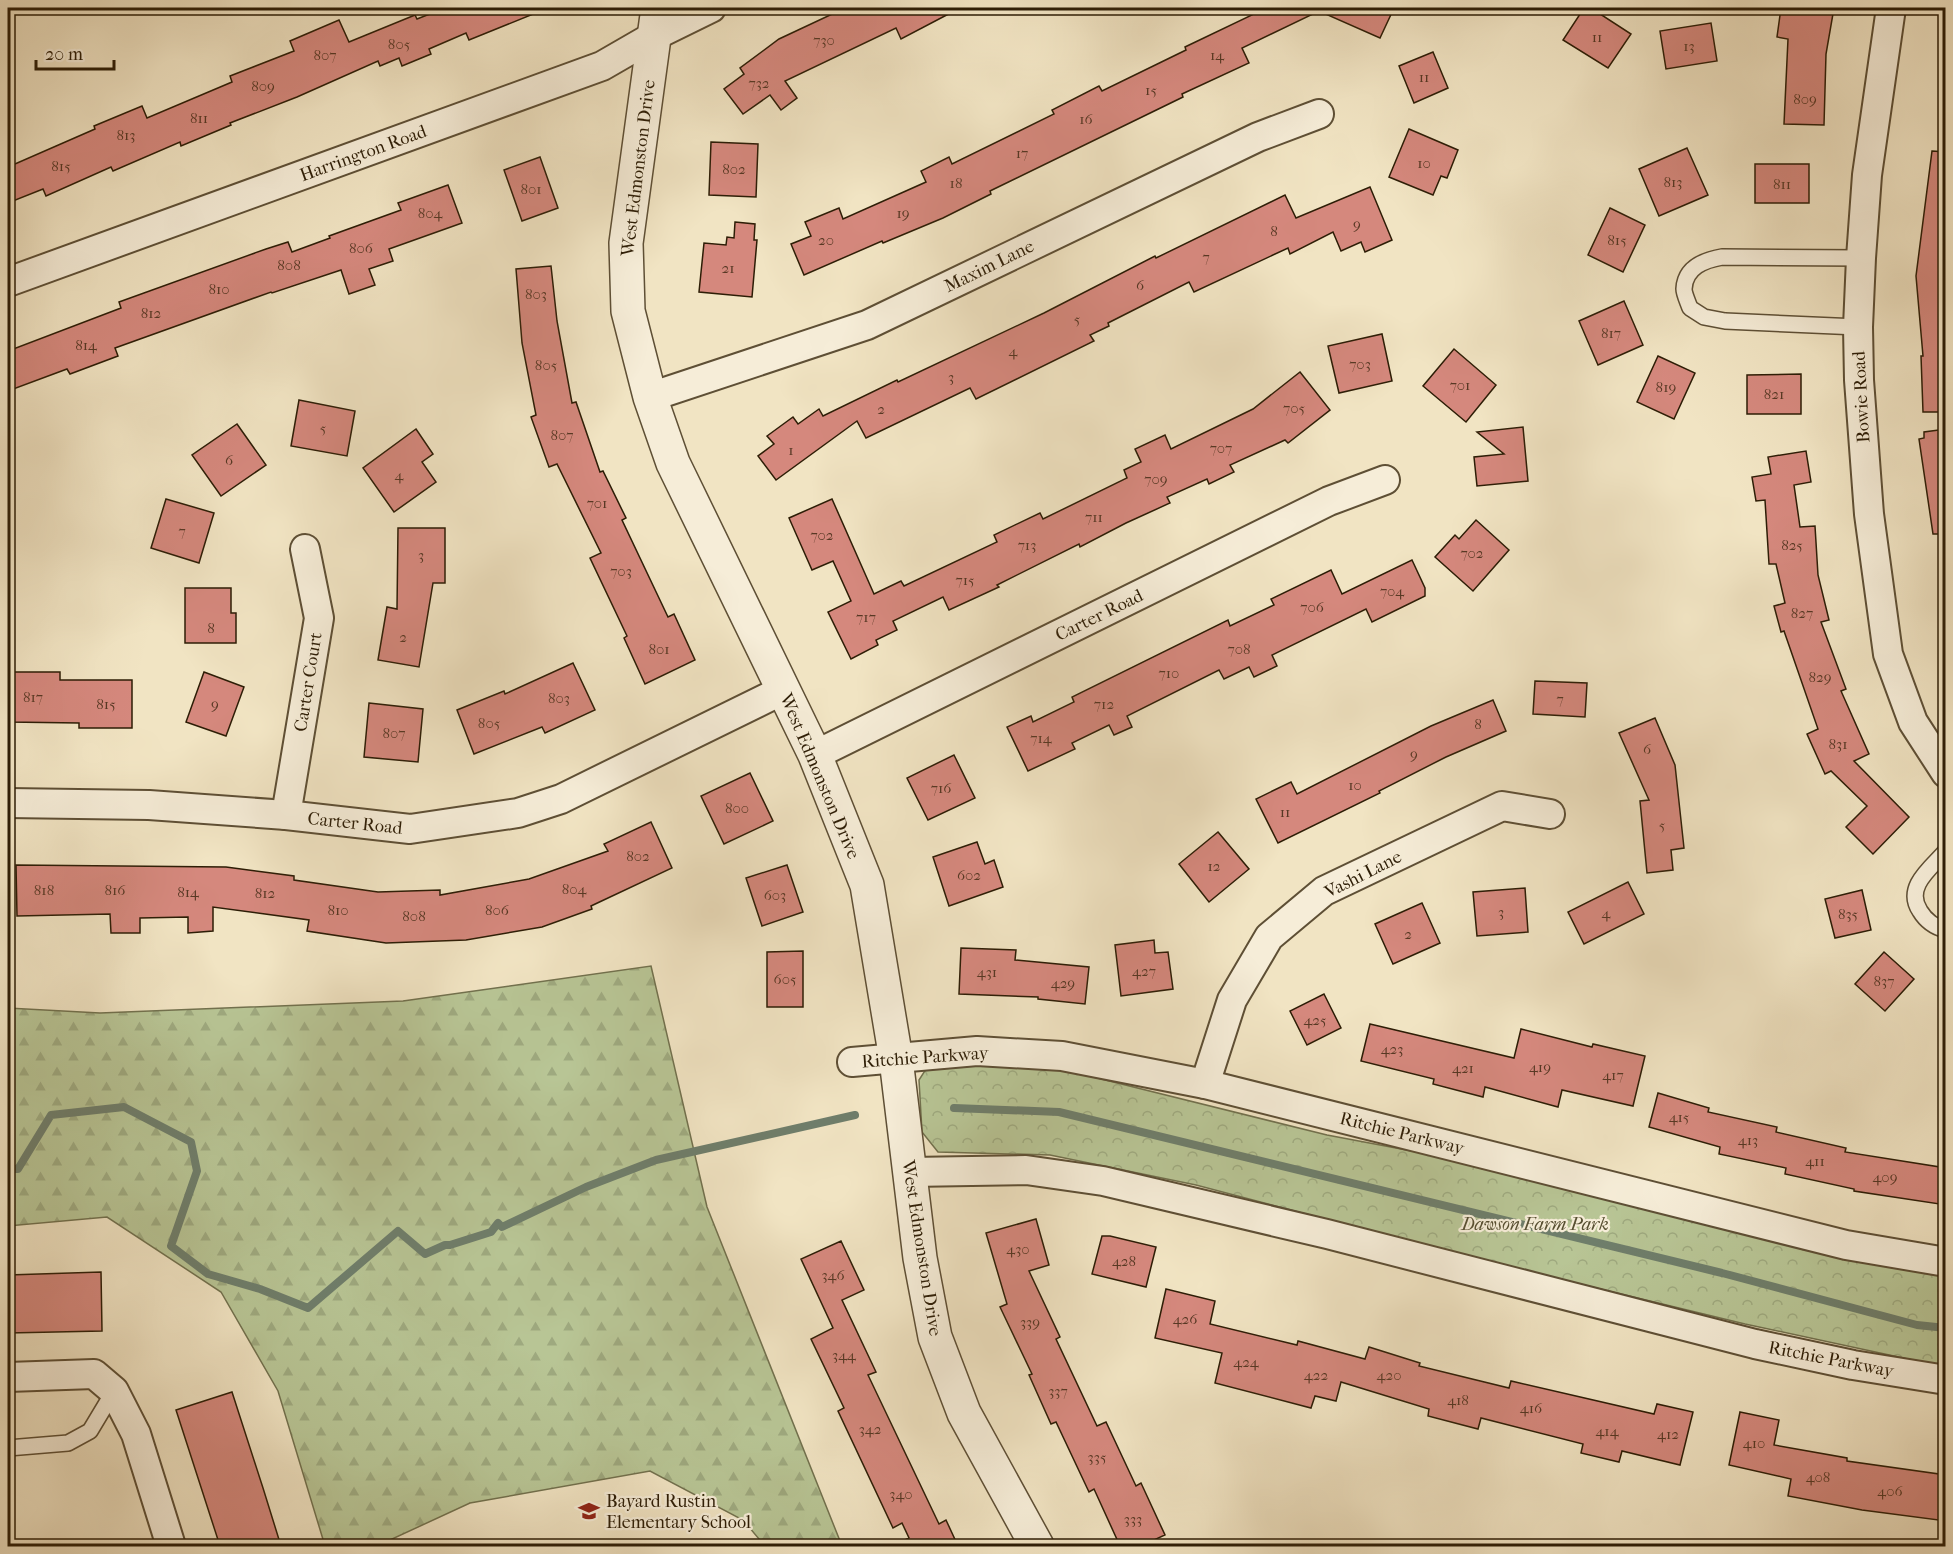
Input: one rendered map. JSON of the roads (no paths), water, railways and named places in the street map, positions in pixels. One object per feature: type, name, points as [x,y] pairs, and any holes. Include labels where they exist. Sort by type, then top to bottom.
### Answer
[{"type":"street","name":"Harrington Road","points":[[8,282],[602,66],[656,22],[711,8]]},
{"type":"street","name":"Bowie Road","points":[[1891,8],[1867,175],[1858,327],[1859,381],[1869,514],[1888,654],[1913,722],[1946,773]]},
{"type":"street","name":"West Edmonston Drive","points":[[656,22],[626,243],[628,310],[650,397],[674,464],[815,755],[867,885],[897,1059],[920,1258],[935,1337],[964,1413],[1037,1546]]},
{"type":"street","name":"Maxim Lane","points":[[650,397],[867,325],[1258,137],[1319,114]]},
{"type":"street","name":"Carter Road","points":[[815,755],[1329,501],[1385,480]]},
{"type":"street","name":"Carter Court","points":[[286,815],[319,618],[305,549]]},
{"type":"street","name":"Carter Road","points":[[8,803],[149,805],[286,815],[410,829],[518,813],[561,799],[783,690]]},
{"type":"street","name":"Vashi Lane","points":[[1205,1084],[1232,1000],[1269,937],[1324,891],[1502,806],[1550,814]]},
{"type":"street","name":"Ritchie Parkway","points":[[852,1062],[976,1051],[1062,1056],[1205,1084],[1846,1245],[1946,1262]]},
{"type":"street","name":"Ritchie Parkway","points":[[910,1172],[1026,1170],[1103,1181],[1327,1234],[1755,1344],[1853,1365],[1946,1380]]},
{"type":"street","points":[[8,1377],[94,1374],[114,1391],[136,1434],[171,1546]]},
{"type":"lane","points":[[1858,327],[1725,321],[1704,317],[1690,308],[1684,289],[1691,270],[1706,260],[1722,257],[1861,258]]},
{"type":"lane","points":[[1946,851],[1920,881],[1914,896],[1915,904],[1929,923],[1946,930]]},
{"type":"lane","points":[[8,1448],[68,1443],[90,1431],[114,1391]]},
{"type":"waterway","points":[[8,1169],[18,1169],[51,1115],[124,1107],[191,1142],[197,1171],[171,1246],[208,1274],[260,1289],[308,1308],[398,1231],[425,1254],[445,1245],[491,1232],[498,1223],[502,1227],[586,1187],[656,1160],[855,1115]]},
{"type":"waterway","points":[[954,1108],[1059,1112],[1722,1273],[1917,1325],[1946,1328]]},
{"type":"place","name":"Bayard Rustin Elementary School","points":[[589,1511]]},
{"type":"park label","name":"Dawson Farm Park","points":[[1535,1224]]}]
